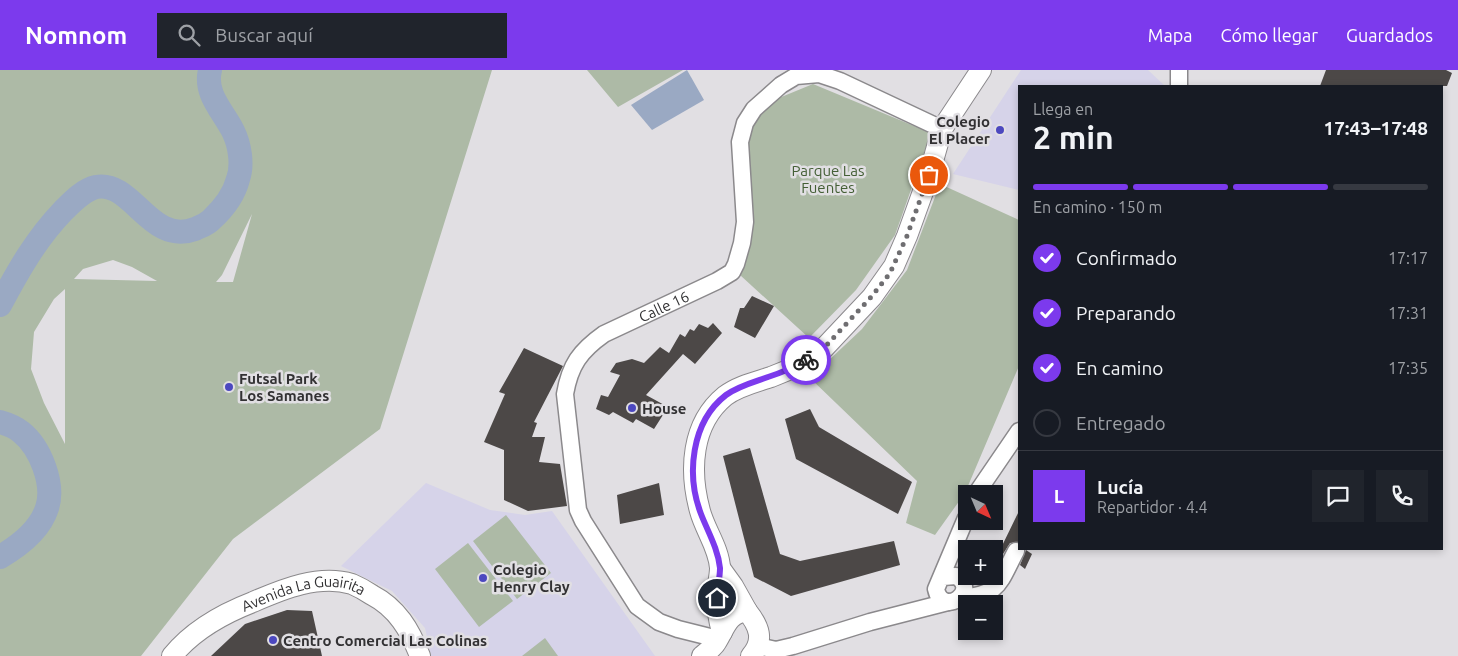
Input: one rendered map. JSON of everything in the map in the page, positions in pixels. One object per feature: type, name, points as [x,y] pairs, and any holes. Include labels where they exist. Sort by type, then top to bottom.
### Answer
[{"type":"street","points":[[957,594],[906,613],[793,646],[776,650],[754,651],[760,630],[720,568],[713,542],[700,512],[693,461],[695,447],[703,425],[713,409],[726,395],[736,389],[783,372],[813,356],[824,348],[877,291],[894,266],[907,236],[929,175],[942,129],[981,70]]},
{"type":"street","points":[[1179,70],[1179,85]]},
{"type":"street","name":"Calle 16","points":[[715,645],[659,622],[642,611],[583,521],[578,510],[565,394],[574,364],[592,343],[604,334],[717,281],[732,272],[742,243],[745,222],[740,158],[740,142],[744,123],[754,108],[781,85],[796,76],[819,74],[840,81],[942,129]]},
{"type":"street","points":[[982,485],[1018,431]]},
{"type":"street","points":[[961,530],[936,589],[940,597],[957,594],[973,597],[989,593],[996,587],[1016,551]]},
{"type":"street","points":[[715,645],[720,568]]},
{"type":"street","points":[[906,613],[940,580],[956,576],[957,594]]},
{"type":"street","name":"Avenida La Guairita","points":[[172,656],[189,637],[240,607],[280,591],[324,581],[353,585],[386,603],[404,623],[420,656]]},
{"type":"street","points":[[715,645],[726,622],[733,615],[747,611]]},
{"type":"shaded area","name":"Colegio El Placer","points":[[1021,70],[1148,70],[1164,85],[1018,85],[1018,190],[953,174]]},
{"type":"shaded area","name":"Colegio Henry Clay","points":[[426,483],[490,510],[525,515],[552,511],[655,656],[431,656],[425,628],[392,591],[341,566]]},
{"type":"green space","name":"Futsal Park Los Samanes","points":[[0,70],[492,70],[380,429],[233,539],[141,656],[0,656]],"holes":[[[252,214],[233,282],[216,282],[222,275]],[[113,260],[132,267],[157,281],[74,279],[83,269]],[[65,289],[65,444],[44,403],[31,369],[34,332],[54,299]]]},
{"type":"green space","points":[[587,70],[683,70],[618,107]]},
{"type":"green space","name":"Parque Las Fuentes","points":[[813,84],[931,133],[895,235],[856,290],[809,338],[740,275],[751,234],[746,160],[751,125],[774,100]]},
{"type":"green space","points":[[940,184],[1018,220],[1018,368],[968,485],[958,485],[958,503],[935,535],[906,523],[917,481],[810,378],[862,329],[907,270]]},
{"type":"green space","points":[[506,515],[551,573],[517,599],[473,541]]},
{"type":"green space","points":[[468,543],[513,601],[479,627],[435,569]]},
{"type":"green space","points":[[545,638],[558,656],[522,656]]},
{"type":"water","points":[[687,70],[704,100],[652,130],[631,105]]},
{"type":"building","points":[[1326,70],[1446,70],[1452,73],[1447,86],[1320,85]]},
{"type":"building","points":[[752,296],[774,306],[755,338],[734,327],[740,308],[744,308]]},
{"type":"building","points":[[713,323],[722,333],[695,364],[683,354],[646,395],[668,407],[654,429],[636,419],[633,423],[613,412],[609,415],[596,409],[601,395],[608,397],[620,375],[610,372],[616,363],[632,359],[644,363],[660,347],[669,353],[680,334],[685,337],[690,329],[694,331],[699,324],[708,328]]},
{"type":"building","points":[[524,348],[563,366],[534,422],[537,423],[532,437],[545,437],[539,462],[560,464],[567,506],[528,511],[504,500],[504,450],[484,442],[505,394],[499,392]]},
{"type":"building","points":[[810,409],[819,427],[912,482],[898,514],[796,459],[785,419]]},
{"type":"building","points":[[750,448],[780,554],[800,561],[894,541],[900,565],[791,596],[754,577],[723,456]]},
{"type":"building","points":[[659,483],[664,515],[620,524],[617,495]]},
{"type":"building","points":[[1018,513],[1018,542],[1010,543],[1003,554],[1003,544]]},
{"type":"building","points":[[1026,550],[1032,554],[1025,569],[1020,565]]},
{"type":"building","name":"Centro Comercial Las Colinas","points":[[287,610],[312,611],[322,656],[211,656],[245,624]]},
{"type":"waterway","points":[[0,305],[44,233],[74,200],[91,189],[109,187],[121,193],[166,229],[179,232],[195,229],[209,222],[220,211],[228,201],[236,185],[240,173],[240,161],[235,137],[212,95],[209,79],[210,70]]},
{"type":"waterway","points":[[0,422],[19,430],[34,447],[40,456],[49,488],[49,498],[44,516],[28,537],[0,557]]},
{"type":"way so far","points":[[806,360],[824,348],[872,296],[890,273],[907,236],[929,175]]},
{"type":"place","name":"Colegio El Placer","points":[[1000,130]]},
{"type":"place","name":"Futsal Park Los Samanes","points":[[229,387]]},
{"type":"place","name":"House","points":[[632,408]]},
{"type":"place","name":"Colegio Henry Clay","points":[[483,578]]},
{"type":"place","name":"Centro Comercial Las Colinas","points":[[273,640]]},
{"type":"route","points":[[717,598],[720,568],[713,542],[700,512],[693,461],[695,447],[703,425],[713,409],[726,395],[753,382],[783,372],[806,360]]}]
